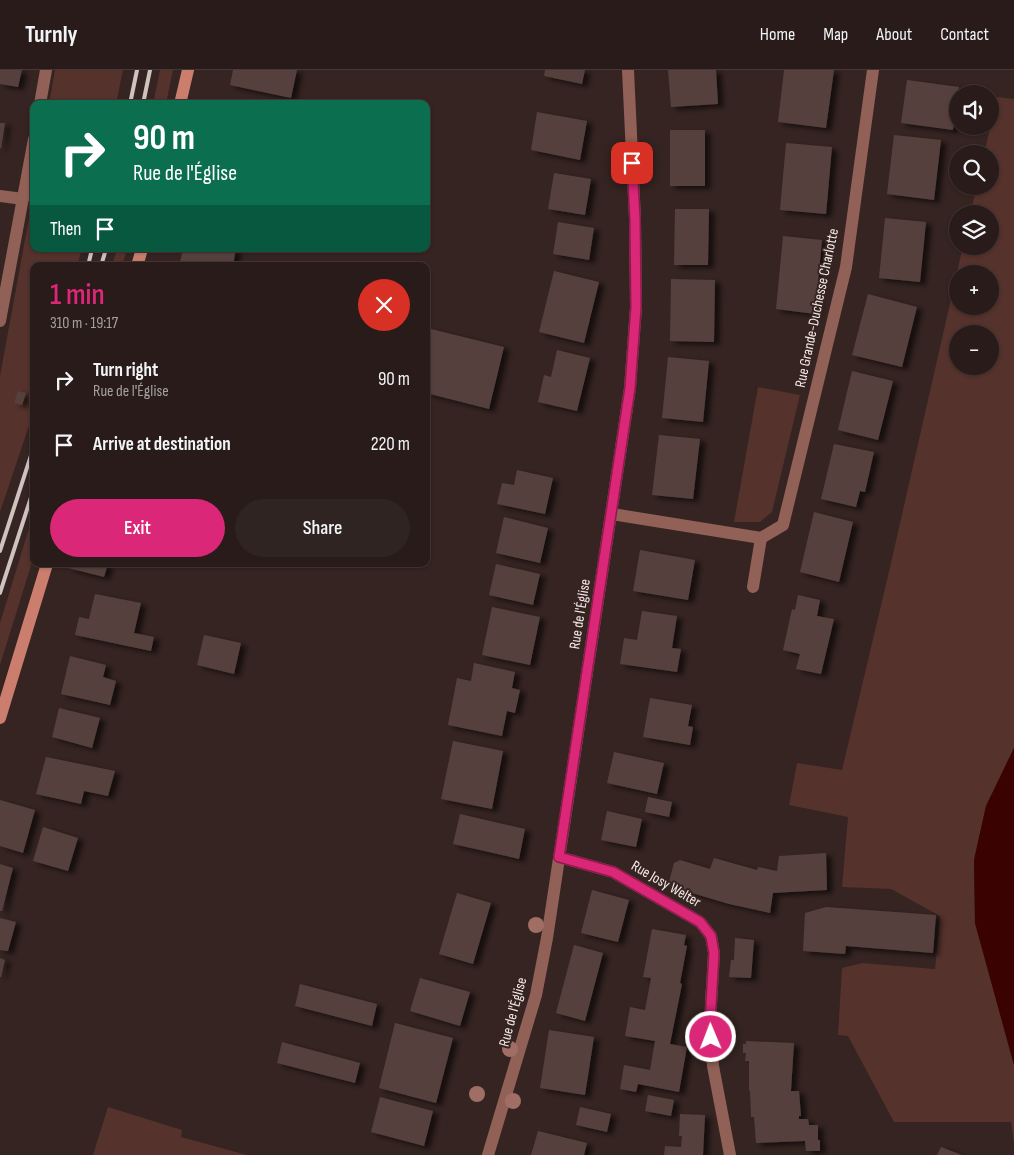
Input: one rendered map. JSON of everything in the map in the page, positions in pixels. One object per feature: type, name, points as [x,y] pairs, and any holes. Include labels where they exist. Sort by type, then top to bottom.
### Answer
[{"type":"main road","points":[[181,100],[188,70]]},
{"type":"main road","points":[[0,718],[46,567]]},
{"type":"street","points":[[41,100],[46,70]]},
{"type":"street","name":"Rue de l'Église","points":[[488,1155],[536,995],[547,938],[630,388],[636,307],[635,219],[628,70]]},
{"type":"street","name":"Rue Grande-Duchesse Charlotte","points":[[761,538],[783,525],[846,267],[873,70]]},
{"type":"street","points":[[0,321],[30,161]]},
{"type":"street","points":[[0,196],[23,199]]},
{"type":"street","points":[[612,514],[761,538],[753,587]]},
{"type":"street","name":"Rue Josy Welter","points":[[559,857],[613,872],[700,922],[711,936],[714,953],[710,1022],[713,1066],[730,1155]]},
{"type":"shaded area","points":[[55,70],[123,70],[117,100],[50,100]]},
{"type":"shaded area","points":[[160,70],[173,70],[167,100],[154,100]]},
{"type":"shaded area","points":[[999,97],[1014,99],[1014,748],[986,806],[974,860],[975,923],[1014,1065],[1014,1143],[1011,1122],[894,1122],[848,1036],[838,1035],[842,968],[862,963],[935,969],[940,916],[891,889],[842,887],[848,817],[789,805],[797,763],[842,770],[949,308],[949,315],[999,315],[999,265],[959,265],[961,255],[999,255],[999,205],[972,205],[975,195],[999,195],[999,145],[986,145],[988,135],[999,135]]},
{"type":"shaded area","points":[[30,213],[30,252],[81,252],[78,262],[30,262],[30,423],[0,512],[0,376]]},
{"type":"shaded area","points":[[116,252],[126,252],[123,262],[113,262]]},
{"type":"shaded area","points":[[758,387],[800,395],[772,512],[760,522],[734,522]]},
{"type":"shaded area","points":[[30,525],[31,567],[0,665],[0,623]]},
{"type":"shaded area","points":[[1014,748],[1014,1065],[975,923],[974,860],[986,806]]},
{"type":"shaded area","points":[[108,1107],[182,1130],[181,1137],[247,1155],[93,1155]]},
{"type":"building","points":[[0,70],[22,70],[18,87],[0,84]]},
{"type":"building","points":[[233,70],[297,70],[291,98],[230,85]]},
{"type":"building","points":[[545,70],[585,70],[582,84],[544,76]]},
{"type":"building","points":[[668,70],[716,70],[718,104],[671,107]]},
{"type":"building","points":[[784,70],[834,70],[826,128],[778,122]]},
{"type":"building","points":[[907,80],[949,86],[949,129],[901,123]]},
{"type":"building","points":[[537,112],[587,121],[580,160],[531,150]]},
{"type":"building","points":[[0,123],[5,123],[1,149],[0,148]]},
{"type":"building","points":[[670,130],[705,130],[705,186],[670,186]]},
{"type":"building","points":[[894,135],[941,140],[934,200],[887,194]]},
{"type":"building","points":[[786,143],[832,147],[826,214],[780,210]]},
{"type":"building","points":[[554,173],[591,179],[585,215],[548,209]]},
{"type":"building","points":[[675,209],[709,209],[708,265],[674,265]]},
{"type":"building","points":[[885,218],[926,222],[920,282],[879,278]]},
{"type":"building","points":[[558,222],[594,228],[589,260],[553,254]]},
{"type":"building","points":[[783,236],[822,240],[815,314],[776,309]]},
{"type":"building","points":[[182,252],[235,252],[234,262],[180,262]]},
{"type":"building","points":[[554,271],[599,282],[584,343],[539,332]]},
{"type":"building","points":[[671,279],[715,280],[714,342],[670,341]]},
{"type":"building","points":[[868,294],[917,307],[902,367],[852,355]]},
{"type":"building","points":[[431,329],[504,347],[489,409],[430,394]]},
{"type":"building","points":[[557,350],[590,358],[577,411],[538,402],[544,375],[551,377]]},
{"type":"building","points":[[668,357],[709,361],[703,422],[662,418]]},
{"type":"building","points":[[852,371],[893,381],[878,440],[838,430]]},
{"type":"building","points":[[18,391],[26,393],[22,405],[14,403]]},
{"type":"building","points":[[659,435],[700,439],[693,499],[652,495]]},
{"type":"building","points":[[834,444],[874,452],[865,492],[860,491],[856,507],[821,499]]},
{"type":"building","points":[[517,470],[553,478],[545,514],[497,504],[502,483],[514,485]]},
{"type":"building","points":[[814,512],[853,522],[839,582],[800,572]]},
{"type":"building","points":[[504,517],[548,528],[540,563],[496,553]]},
{"type":"building","points":[[640,550],[695,560],[688,600],[633,591]]},
{"type":"building","points":[[496,564],[540,574],[533,605],[489,595]]},
{"type":"building","points":[[68,567],[107,567],[104,577]]},
{"type":"building","points":[[95,594],[141,603],[134,633],[154,637],[151,651],[75,635],[79,617],[89,619]]},
{"type":"building","points":[[798,595],[820,600],[817,616],[834,619],[821,674],[796,669],[800,654],[783,650],[792,609],[795,610]]},
{"type":"building","points":[[492,607],[540,617],[530,665],[482,655]]},
{"type":"building","points":[[642,611],[677,616],[672,648],[681,649],[677,672],[620,664],[624,638],[637,640]]},
{"type":"building","points":[[204,635],[241,643],[234,674],[197,665]]},
{"type":"building","points":[[70,656],[106,665],[103,677],[116,681],[110,705],[61,694]]},
{"type":"building","points":[[474,663],[515,672],[512,688],[520,690],[515,713],[507,711],[502,736],[448,725],[457,678],[471,681]]},
{"type":"building","points":[[650,698],[692,705],[688,726],[693,727],[690,745],[643,737]]},
{"type":"building","points":[[59,708],[100,718],[92,748],[52,737]]},
{"type":"building","points":[[453,741],[503,751],[492,809],[441,799]]},
{"type":"building","points":[[614,752],[664,763],[657,794],[607,783]]},
{"type":"building","points":[[46,757],[115,771],[108,796],[84,791],[81,804],[36,794]]},
{"type":"building","points":[[648,797],[672,802],[669,817],[645,812]]},
{"type":"building","points":[[0,800],[35,810],[23,853],[0,846]]},
{"type":"building","points":[[607,811],[642,819],[636,847],[601,840]]},
{"type":"building","points":[[460,814],[525,829],[519,859],[453,844]]},
{"type":"building","points":[[43,827],[78,838],[68,871],[33,861]]},
{"type":"building","points":[[826,853],[827,890],[773,893],[770,913],[729,904],[668,886],[674,863],[680,860],[710,869],[714,858],[757,870],[758,867],[777,871],[779,856]]},
{"type":"building","points":[[0,864],[13,868],[2,911],[0,911]]},
{"type":"building","points":[[592,890],[629,900],[618,942],[581,933]]},
{"type":"building","points":[[457,893],[491,903],[473,964],[439,954]]},
{"type":"building","points":[[826,907],[936,915],[933,953],[846,946],[845,954],[803,951],[805,913]]},
{"type":"building","points":[[0,918],[16,922],[8,951],[0,950]]},
{"type":"building","points":[[652,929],[686,935],[684,945],[687,946],[680,983],[682,984],[670,1044],[687,1047],[679,1092],[638,1084],[636,1092],[620,1089],[624,1065],[650,1070],[655,1041],[625,1036],[630,1007],[645,1010],[651,978],[643,977]]},
{"type":"building","points":[[735,938],[754,940],[751,978],[729,977],[731,960],[734,960]]},
{"type":"building","points":[[574,945],[603,953],[585,1021],[556,1013]]},
{"type":"building","points":[[0,958],[5,960],[1,977],[0,977]]},
{"type":"building","points":[[420,978],[470,992],[460,1026],[410,1011]]},
{"type":"building","points":[[300,984],[377,1004],[372,1026],[295,1006]]},
{"type":"building","points":[[395,1023],[453,1038],[436,1103],[379,1088]]},
{"type":"building","points":[[549,1030],[594,1037],[585,1095],[540,1088]]},
{"type":"building","points":[[746,1041],[794,1043],[791,1091],[799,1091],[801,1116],[799,1116],[799,1119],[808,1119],[809,1125],[818,1125],[820,1151],[806,1151],[805,1141],[756,1143],[754,1117],[751,1117],[749,1061],[745,1061],[746,1053],[743,1053],[743,1044],[746,1044]]},
{"type":"building","points":[[282,1042],[360,1063],[355,1083],[277,1063]]},
{"type":"building","points":[[648,1095],[674,1100],[671,1116],[645,1111]]},
{"type":"building","points":[[380,1097],[433,1111],[424,1146],[371,1132]]},
{"type":"building","points":[[580,1107],[611,1114],[607,1132],[576,1125]]},
{"type":"building","points":[[680,1114],[705,1115],[703,1155],[664,1155],[665,1146],[681,1147],[682,1136],[679,1136]]},
{"type":"building","points":[[538,1131],[587,1143],[584,1155],[531,1155]]},
{"type":"building","points":[[941,1147],[962,1155],[937,1155]]},
{"type":"railway","points":[[131,100],[137,70]]},
{"type":"railway","points":[[144,100],[150,70]]},
{"type":"railway","points":[[89,262],[91,252]]},
{"type":"railway","points":[[102,262],[105,252]]},
{"type":"railway","points":[[0,551],[30,458]]},
{"type":"railway","points":[[0,593],[30,500]]},
{"type":"route","points":[[632,163],[636,307],[630,388],[559,857],[613,872],[700,922],[711,936],[714,953],[710,1022],[711,1037]]}]
